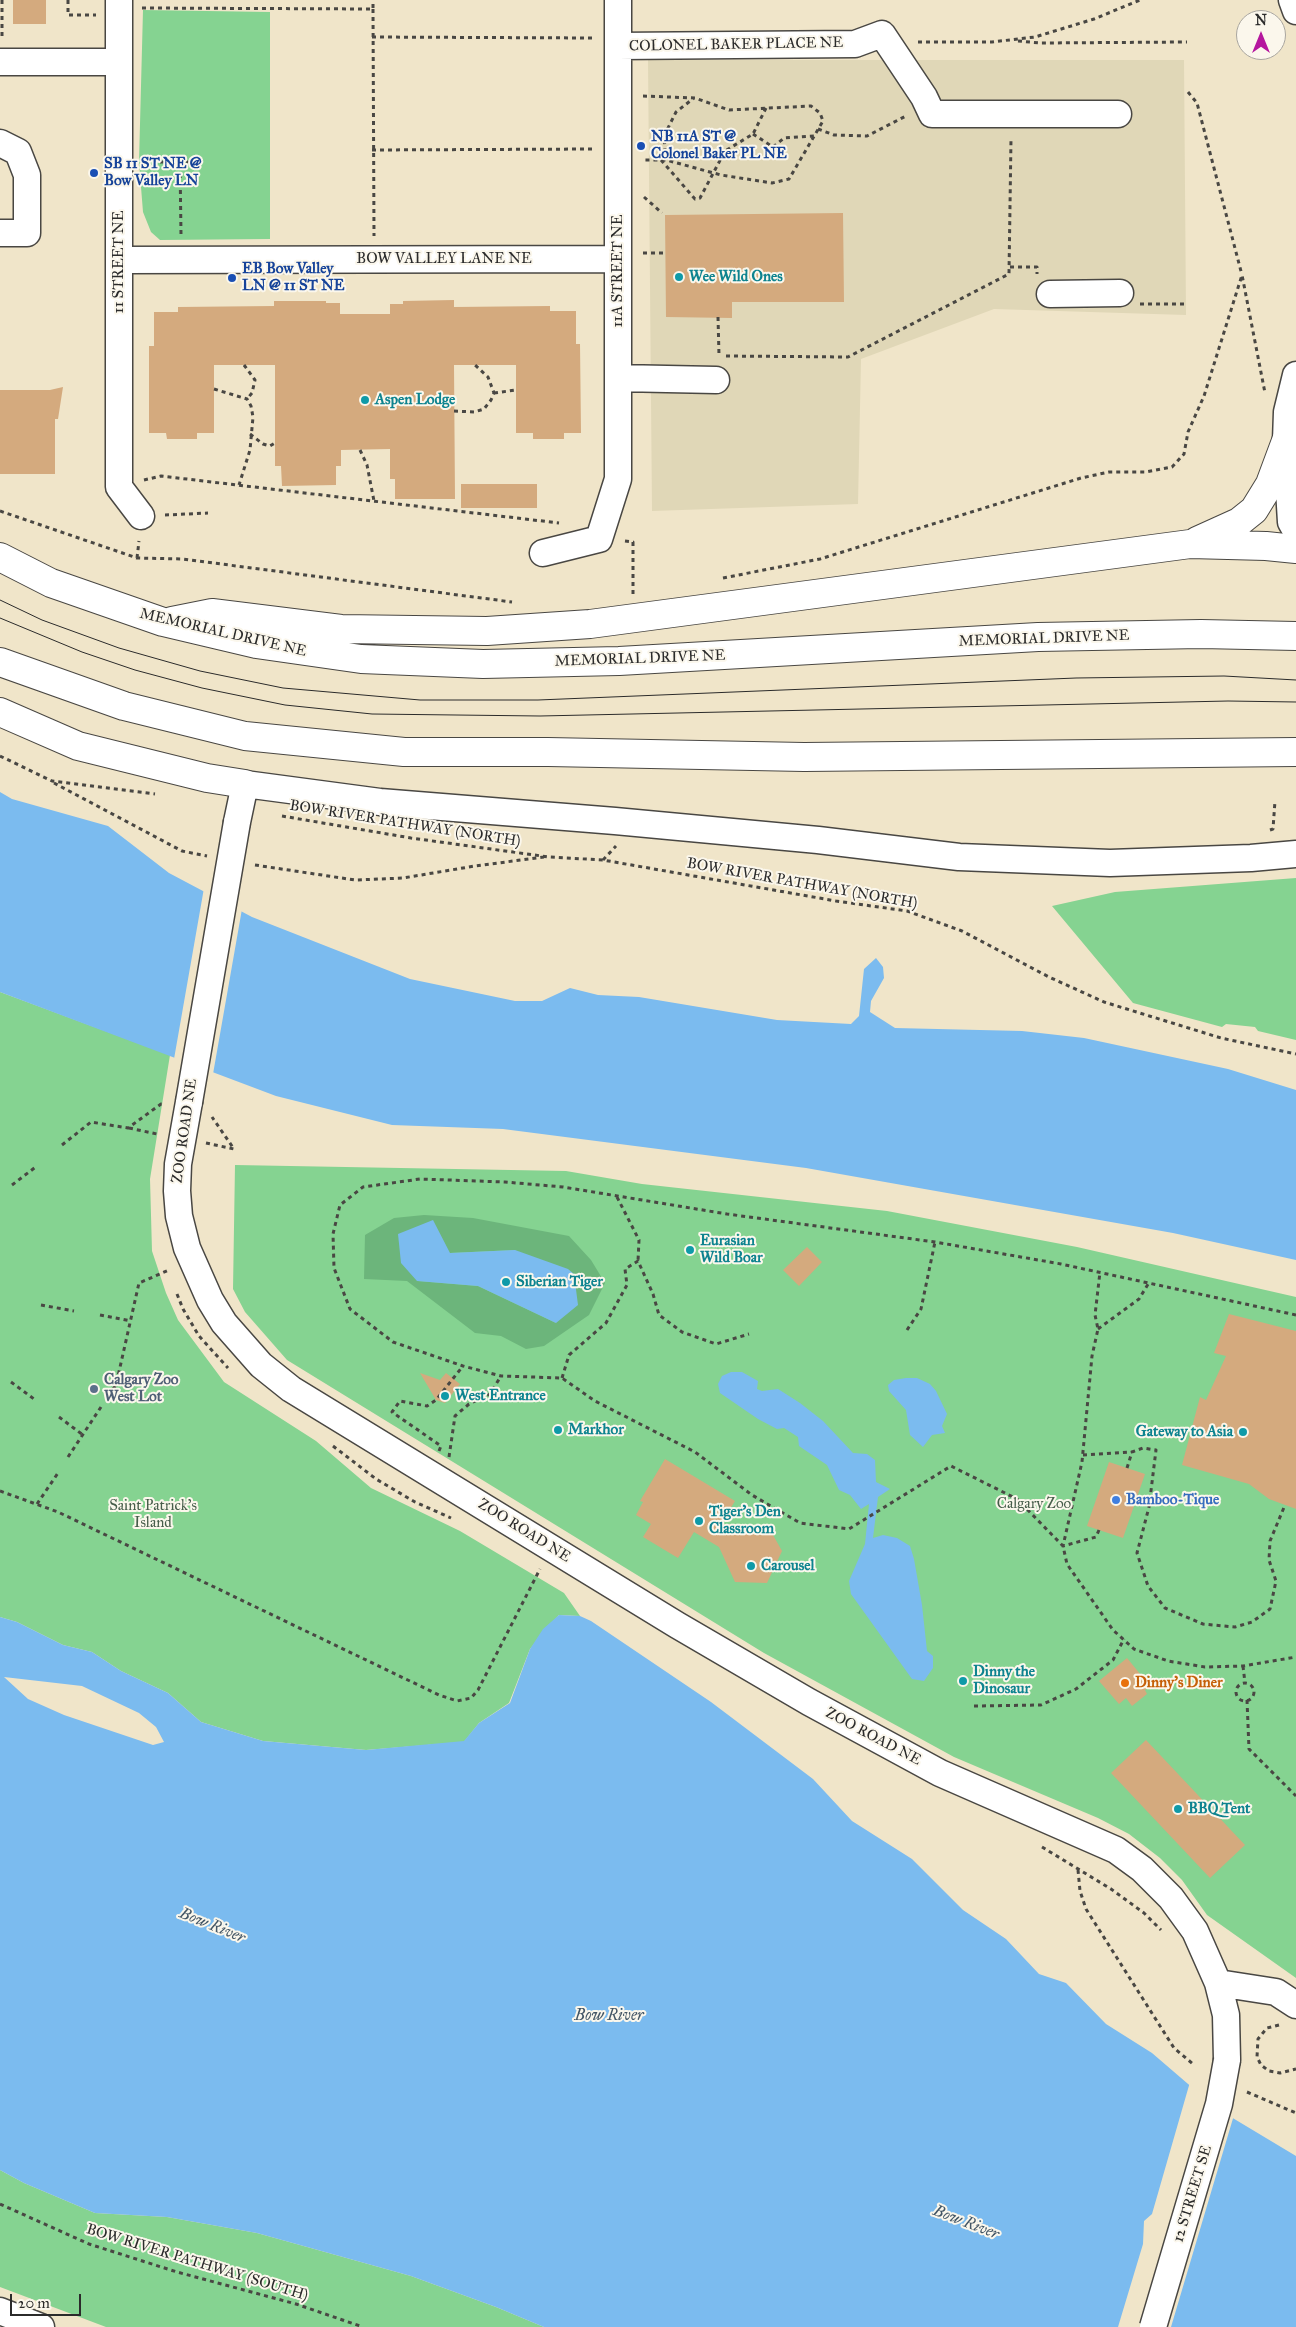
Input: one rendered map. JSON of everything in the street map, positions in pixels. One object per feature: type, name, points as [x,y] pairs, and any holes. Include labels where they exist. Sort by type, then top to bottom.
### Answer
[{"type":"highway","points":[[1190,544],[1239,522],[1254,510],[1270,484],[1286,441]]},
{"type":"highway","points":[[163,622],[212,613],[341,629],[414,632],[487,631],[590,624],[1190,544],[1266,546],[1296,549]]},
{"type":"highway","name":"MEMORIAL DRIVE NE","points":[[0,557],[51,583],[163,622],[256,644],[308,653],[361,659],[483,664],[629,661],[1038,637],[1202,634],[1296,636]]},
{"type":"highway","points":[[0,662],[124,706],[245,736],[404,752],[548,752],[814,757],[1296,752]]},
{"type":"highway","points":[[0,712],[78,746],[207,778],[245,784]]},
{"type":"street","name":"11A STREET NE","points":[[598,538],[618,479],[618,378],[630,256],[618,149],[618,0]]},
{"type":"street","points":[[1292,0],[1296,12]]},
{"type":"street","name":"11 STREET NE","points":[[119,4],[119,487]]},
{"type":"street","points":[[882,34],[924,97],[932,114],[1118,114]]},
{"type":"street","name":"COLONEL BAKER PLACE NE","points":[[618,42],[855,44],[882,34]]},
{"type":"street","points":[[1,62],[119,62]]},
{"type":"street","points":[[0,143],[18,152],[28,175],[27,233],[0,233]]},
{"type":"street","name":"BOW VALLEY LANE NE","points":[[120,260],[630,256]]},
{"type":"street","points":[[1050,294],[1120,293]]},
{"type":"street","points":[[618,378],[715,364]]},
{"type":"street","points":[[1296,375],[1288,412],[1286,441],[1291,522],[1296,531]]},
{"type":"street","points":[[119,487],[141,516]]},
{"type":"street","points":[[543,553],[598,538]]},
{"type":"street","points":[[245,784],[380,802],[654,824],[818,840],[959,857],[1110,862],[1232,859],[1296,854]]},
{"type":"street","name":"ZOO ROAD NE","points":[[245,784],[178,1164],[177,1191],[179,1216],[187,1248],[210,1300],[224,1323],[261,1364],[290,1389],[677,1625],[809,1702],[940,1773],[1116,1850],[1142,1869],[1171,1898],[1195,1931],[1218,1983],[1226,2015],[1227,2060]]},
{"type":"street","points":[[1218,1983],[1276,1992],[1292,2015]]},
{"type":"street","name":"12 STREET SE","points":[[1153,2327],[1219,2104],[1227,2060]]},
{"type":"street","points":[[0,2311],[41,2327]]},
{"type":"path","points":[[1,62],[2,0]]},
{"type":"path","points":[[68,0],[68,15]]},
{"type":"path","points":[[373,0],[372,150],[374,259]]},
{"type":"path","points":[[1012,40],[1063,30],[1140,0]]},
{"type":"path","points":[[119,4],[373,9]]},
{"type":"path","points":[[882,34],[923,44],[1012,40],[1041,43],[1188,42]]},
{"type":"path","points":[[372,36],[618,42]]},
{"type":"path","points":[[1188,92],[1197,103],[1242,275],[1265,393],[1264,403]]},
{"type":"path","points":[[641,96],[694,98],[729,110],[811,106],[820,113],[823,121],[789,179],[772,182],[712,172],[666,160],[642,160]]},
{"type":"path","points":[[666,160],[664,136],[676,112],[694,98]]},
{"type":"path","points":[[661,160],[695,199],[700,198],[712,172],[725,151],[753,134],[766,108]]},
{"type":"path","points":[[818,129],[834,135],[867,136],[912,112]]},
{"type":"path","points":[[753,134],[773,147],[784,138],[814,136]]},
{"type":"path","points":[[718,317],[715,364],[848,357],[1009,274],[1011,138]]},
{"type":"path","points":[[372,150],[618,149]]},
{"type":"path","points":[[181,241],[180,162],[140,162],[199,162]]},
{"type":"path","points":[[640,193],[662,213]]},
{"type":"path","points":[[630,256],[666,253]]},
{"type":"path","points":[[719,579],[820,559],[1081,478],[1109,472],[1145,472],[1172,467],[1184,454],[1188,432],[1204,396],[1242,275]]},
{"type":"path","points":[[244,365],[255,380],[252,393],[247,398]]},
{"type":"path","points":[[475,365],[488,377],[494,393]]},
{"type":"path","points":[[214,389],[247,398]]},
{"type":"path","points":[[494,393],[516,390]]},
{"type":"path","points":[[454,411],[474,412],[484,409],[494,393]]},
{"type":"path","points":[[240,485],[250,450],[253,417],[247,398]]},
{"type":"path","points":[[250,434],[263,444],[270,446],[275,443]]},
{"type":"path","points":[[360,450],[367,465],[374,501]]},
{"type":"path","points":[[119,487],[161,476],[556,522],[598,538],[633,542],[633,598]]},
{"type":"path","points":[[0,512],[138,558],[183,559],[520,603]]},
{"type":"path","points":[[0,756],[52,781],[182,851],[211,856]]},
{"type":"path","points":[[52,781],[158,794]]},
{"type":"path","points":[[1266,834],[1273,828],[1275,801]]},
{"type":"path","name":"BOW RIVER PATHWAY (NORTH)","points":[[278,816],[372,832],[549,857],[603,860],[826,899],[907,911],[962,931],[1041,973],[1104,1002],[1221,1038],[1296,1054]]},
{"type":"path","name":"BOW RIVER PATHWAY (NORTH)","points":[[250,864],[345,878],[374,879],[402,878],[475,866],[549,857]]},
{"type":"path","points":[[128,1128],[161,1104],[188,1106],[234,1148],[198,1142]]},
{"type":"path","points":[[62,1145],[91,1122],[165,1136]]},
{"type":"path","points":[[12,1185],[37,1166]]},
{"type":"path","points":[[1063,1546],[1017,1499],[951,1466],[849,1529],[800,1523],[752,1495],[695,1452],[595,1400],[562,1378],[501,1376],[463,1366],[393,1342],[350,1309],[334,1268],[333,1234],[340,1205],[363,1186],[420,1179],[505,1182],[563,1187],[727,1214],[935,1242],[1150,1282],[1296,1315]]},
{"type":"path","points":[[617,1196],[639,1240],[638,1261],[653,1294],[659,1316],[682,1332],[716,1344],[749,1334]]},
{"type":"path","points":[[908,1330],[921,1309],[935,1242]]},
{"type":"path","points":[[562,1378],[569,1355],[606,1323],[627,1285],[625,1269],[638,1261]]},
{"type":"path","points":[[113,1390],[116,1386],[139,1283],[150,1276],[169,1270]]},
{"type":"path","points":[[1100,1272],[1095,1316],[1098,1328],[1092,1356],[1082,1455],[1063,1546],[1067,1564],[1114,1630],[1134,1648],[1168,1661],[1206,1667],[1243,1666],[1296,1656]]},
{"type":"path","points":[[1098,1328],[1139,1299],[1150,1282]]},
{"type":"path","points":[[41,1305],[74,1311]]},
{"type":"path","points":[[100,1316],[131,1321]]},
{"type":"path","points":[[435,1458],[441,1446],[392,1412],[400,1401],[427,1406],[436,1400],[463,1366]]},
{"type":"path","points":[[446,1463],[451,1449],[452,1422],[455,1416],[469,1404],[490,1394],[501,1376]]},
{"type":"path","points":[[10,1382],[34,1398]]},
{"type":"path","points":[[68,1458],[101,1407]]},
{"type":"path","points":[[59,1417],[83,1435]]},
{"type":"path","points":[[1082,1455],[1132,1452],[1143,1448],[1156,1450],[1149,1507],[1137,1553],[1148,1586],[1165,1608],[1203,1624],[1235,1627],[1252,1622],[1270,1609],[1276,1581],[1269,1560],[1270,1540],[1285,1505]]},
{"type":"path","points":[[1127,1468],[1132,1452]]},
{"type":"path","points":[[38,1504],[58,1473]]},
{"type":"path","points":[[0,1491],[38,1504],[180,1569],[439,1695],[457,1701],[471,1698],[478,1690],[540,1569]]},
{"type":"path","points":[[1063,1546],[1096,1537],[1099,1530]]},
{"type":"path","points":[[974,1706],[1041,1705],[1076,1689],[1113,1660],[1124,1639]]},
{"type":"path","points":[[1243,1666],[1245,1683]]},
{"type":"path","points":[[1245,1683],[1251,1685],[1254,1690],[1252,1698],[1247,1700],[1241,1700],[1237,1693],[1240,1685],[1245,1683]]},
{"type":"path","points":[[1247,1700],[1249,1749],[1296,1796]]},
{"type":"path","points":[[1078,1869],[1080,1891],[1086,1909],[1174,2048],[1193,2064]]},
{"type":"path","points":[[1292,2015],[1267,2028],[1258,2039],[1257,2057],[1261,2065],[1269,2071],[1280,2073],[1296,2070]]},
{"type":"path","points":[[1240,2088],[1296,2114]]},
{"type":"path","name":"BOW RIVER PATHWAY (SOUTH)","points":[[0,2204],[89,2244],[177,2272],[296,2304],[363,2327]]},
{"type":"shaded area","points":[[648,60],[1184,60],[1186,315],[994,309],[861,359],[858,504],[652,511]]},
{"type":"green space","points":[[143,10],[270,12],[270,239],[160,240],[151,232],[143,212],[139,162]]},
{"type":"green space","points":[[1296,878],[1296,1040],[1258,1031],[1255,1027],[1226,1024],[1222,1027],[1133,1003],[1052,906],[1115,892]]},
{"type":"green space","name":"Saint Patrick's Island","points":[[0,992],[170,1055],[150,1179],[152,1251],[166,1293],[178,1320],[224,1382],[316,1441],[371,1488],[460,1531],[564,1593],[580,1616],[559,1615],[530,1649],[509,1703],[479,1723],[464,1742],[366,1750],[263,1741],[201,1722],[168,1693],[121,1671],[92,1652],[63,1645],[17,1622],[0,1617]]},
{"type":"green space","name":"Calgary Zoo","points":[[235,1165],[566,1171],[642,1184],[887,1211],[1077,1247],[1296,1297],[1296,1978],[1207,1915],[1182,1880],[1160,1858],[1129,1834],[1098,1818],[954,1757],[764,1653],[287,1360],[245,1312],[233,1289]]},
{"type":"green space","points":[[424,1215],[473,1218],[569,1236],[591,1260],[605,1283],[589,1315],[544,1346],[526,1349],[501,1336],[475,1333],[407,1281],[364,1279],[365,1235],[394,1218]],"holes":[[[515,1250],[556,1323],[478,1286],[418,1281],[449,1253]]]},
{"type":"green space","points":[[0,2170],[24,2183],[95,2213],[167,2217],[257,2233],[411,2276],[544,2327],[106,2327],[0,2287]]},
{"type":"water","points":[[0,792],[12,799],[108,826],[169,873],[252,917],[410,979],[515,1001],[542,1001],[570,988],[598,995],[639,997],[777,1020],[851,1024],[859,1016],[864,969],[876,958],[883,967],[884,978],[871,1001],[870,1012],[895,1028],[1022,1031],[1084,1038],[1228,1069],[1296,1090],[1296,1260],[1173,1233],[806,1168],[503,1129],[392,1125],[276,1096],[0,992]]},
{"type":"water","points":[[433,1220],[450,1253],[515,1250],[568,1269],[574,1274],[578,1305],[556,1323],[478,1286],[417,1281],[401,1263],[398,1234]]},
{"type":"water","points":[[731,1372],[742,1372],[758,1381],[757,1389],[762,1391],[778,1389],[823,1421],[853,1453],[867,1454],[875,1460],[876,1482],[890,1489],[878,1497],[873,1538],[883,1535],[897,1538],[910,1546],[922,1605],[927,1651],[933,1656],[933,1668],[924,1681],[912,1679],[851,1594],[849,1581],[865,1544],[869,1504],[861,1509],[850,1495],[839,1490],[827,1465],[799,1446],[798,1437],[784,1428],[777,1429],[758,1419],[720,1393],[718,1384],[722,1376]]},
{"type":"water","points":[[917,1378],[930,1384],[936,1391],[947,1414],[942,1426],[945,1433],[932,1435],[923,1447],[910,1435],[906,1410],[889,1391],[888,1385],[894,1380]]},
{"type":"water","name":"Bow River","points":[[559,1615],[580,1616],[591,1621],[711,1702],[813,1779],[852,1821],[912,1859],[963,1910],[1006,1939],[1039,1974],[1066,1983],[1106,2024],[1152,2053],[1216,2108],[1296,2156],[1296,2327],[544,2327],[411,2276],[257,2233],[167,2217],[95,2213],[24,2183],[0,2170],[0,1617],[17,1622],[63,1645],[92,1652],[121,1671],[168,1693],[201,1722],[263,1741],[366,1750],[464,1741],[479,1723],[510,1703],[530,1649],[543,1629]],"holes":[[[4,1677],[82,1686],[139,1713],[156,1727],[164,1742],[153,1745],[64,1715],[28,1699]]]},
{"type":"pier","points":[[204,888],[242,909],[213,1074],[174,1059]]},
{"type":"pier","points":[[1190,2082],[1218,2106],[1234,2115],[1171,2327],[1118,2327],[1143,2244],[1144,2221],[1152,2214]]},
{"type":"building","points":[[13,0],[46,0],[46,24],[13,24]]},
{"type":"building","points":[[843,213],[844,302],[732,302],[732,318],[666,317],[665,215]]},
{"type":"building","name":"Aspen Lodge","points":[[454,300],[454,307],[550,306],[550,311],[576,311],[576,344],[580,344],[581,433],[564,433],[564,439],[533,439],[533,433],[516,433],[516,365],[454,365],[455,499],[395,499],[395,479],[390,479],[390,449],[341,450],[341,466],[336,466],[336,485],[282,486],[281,466],[275,466],[275,365],[214,365],[214,433],[197,433],[197,439],[167,439],[166,433],[149,433],[149,346],[154,346],[154,312],[178,312],[178,307],[274,306],[274,301],[326,301],[326,303],[340,303],[340,314],[390,314],[390,304],[403,304],[403,301]]},
{"type":"building","points":[[63,387],[58,419],[55,419],[55,474],[0,474],[0,390],[50,390]]},
{"type":"building","points":[[461,484],[537,484],[537,508],[461,508]]},
{"type":"building","points":[[807,1247],[822,1262],[799,1286],[783,1270]]},
{"type":"building","name":"Gateway to Asia","points":[[1229,1314],[1296,1331],[1296,1509],[1269,1499],[1249,1484],[1182,1465],[1200,1397],[1206,1400],[1226,1356],[1214,1353]]},
{"type":"building","name":"West Entrance","points":[[420,1373],[440,1380],[446,1373],[460,1384],[445,1403],[436,1400]]},
{"type":"building","points":[[665,1459],[735,1501],[721,1524],[768,1526],[782,1551],[767,1583],[735,1582],[719,1547],[694,1532],[678,1558],[643,1537],[651,1524],[636,1515],[643,1502],[640,1501]]},
{"type":"building","name":"Bamboo-Tique","points":[[1109,1462],[1145,1474],[1123,1538],[1087,1526]]},
{"type":"building","name":"Dinny's Diner","points":[[1127,1658],[1150,1686],[1145,1690],[1147,1694],[1132,1706],[1126,1698],[1119,1704],[1099,1681]]},
{"type":"building","name":"BBQ Tent","points":[[1146,1740],[1245,1845],[1210,1878],[1111,1773]]},
{"type":"tram line","points":[[0,600],[42,620],[119,648],[200,671],[283,688],[420,700],[538,700],[1076,678],[1224,676],[1296,680]]},
{"type":"tram line","points":[[0,618],[82,652],[135,670],[202,688],[285,705],[372,714],[540,716],[1228,701],[1296,702]]},
{"type":"place","name":"NB 11A ST @ Colonel Baker PL NE","points":[[641,146]]},
{"type":"place","name":"SB 11 ST NE @ Bow Valley LN","points":[[94,173]]},
{"type":"place","name":"Wee Wild Ones","points":[[679,277]]},
{"type":"place","name":"EB Bow Valley LN @ 11 ST NE","points":[[232,278]]},
{"type":"place","name":"Aspen Lodge","points":[[365,400]]},
{"type":"place","name":"Eurasian Wild Boar","points":[[690,1250]]},
{"type":"place","name":"Siberian Tiger","points":[[506,1282]]},
{"type":"place","name":"Calgary Zoo West Lot","points":[[94,1389]]},
{"type":"place","name":"West Entrance","points":[[445,1396]]},
{"type":"place","name":"Markhor","points":[[558,1430]]},
{"type":"place","name":"Gateway to Asia","points":[[1243,1432]]},
{"type":"place","name":"Bamboo-Tique","points":[[1116,1500]]},
{"type":"place","name":"Tiger's Den Classroom","points":[[699,1521]]},
{"type":"place","name":"Carousel","points":[[751,1566]]},
{"type":"place","name":"Dinny the Dinosaur","points":[[963,1681]]},
{"type":"place","name":"Dinny's Diner","points":[[1125,1683]]},
{"type":"place","name":"BBQ Tent","points":[[1178,1809]]}]
